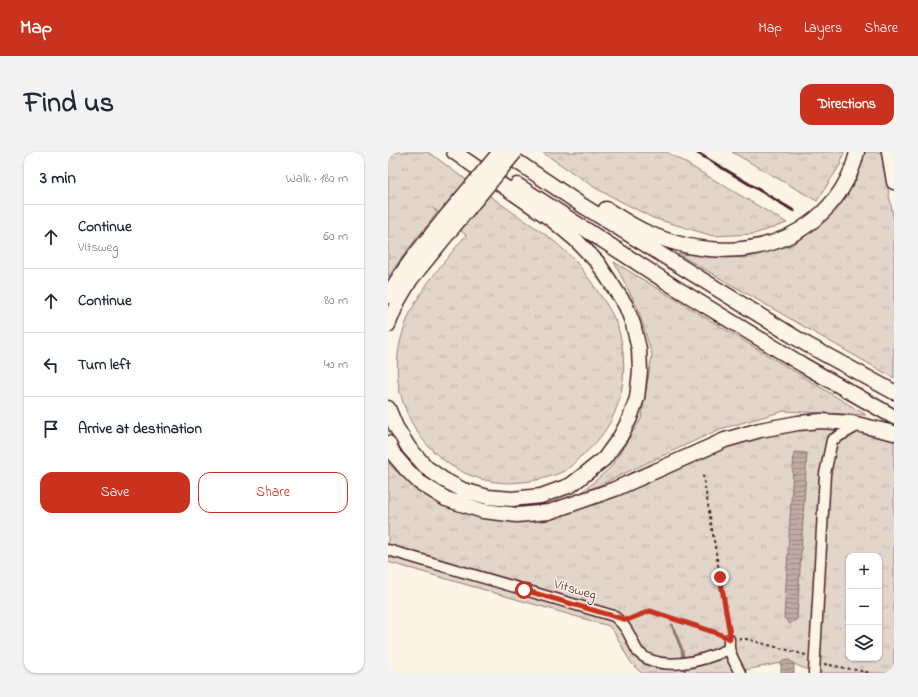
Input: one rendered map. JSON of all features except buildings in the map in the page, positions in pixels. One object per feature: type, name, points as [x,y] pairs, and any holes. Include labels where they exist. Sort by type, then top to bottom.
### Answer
[{"type":"highway","points":[[388,408],[396,427],[409,448],[427,468],[444,480],[463,490],[488,497],[512,499],[541,496],[572,485],[604,459],[620,437],[630,418],[637,398],[640,371],[638,349],[633,324],[626,306],[598,263],[576,240],[551,219],[454,152]]},
{"type":"highway","points":[[469,152],[508,179],[674,286],[803,365],[894,417]]},
{"type":"highway","points":[[503,152],[645,232],[670,241],[718,250],[743,249],[763,246],[783,239],[803,229],[820,215],[836,198],[849,176],[857,152]]},
{"type":"highway","points":[[388,325],[398,301],[411,279],[449,222],[503,152]]},
{"type":"highway","points":[[503,152],[580,204],[806,344],[894,392]]},
{"type":"highway","points":[[388,296],[395,282],[416,254],[449,222],[515,152]]},
{"type":"highway","points":[[889,152],[894,182]]},
{"type":"highway","points":[[388,443],[394,455],[419,482],[446,499],[483,511],[517,515],[549,512],[615,489],[725,440],[760,430],[798,423],[821,421],[859,424],[894,433]]},
{"type":"street","points":[[815,666],[825,474],[832,440],[859,424]]},
{"type":"street","name":"Vitsweg","points":[[388,550],[614,616]]},
{"type":"street","points":[[614,616],[624,625],[638,653],[646,662],[656,669],[666,671],[678,670],[694,665],[729,644],[733,659],[740,673]]},
{"type":"path","points":[[703,475],[728,627],[729,644]]},
{"type":"path","points":[[614,616],[627,620],[650,611],[717,633],[729,644]]},
{"type":"path","points":[[729,644],[746,639],[808,656],[815,666],[872,673]]},
{"type":"green space","points":[[388,152],[429,153],[543,233],[561,247],[580,266],[610,311],[619,330],[624,364],[623,381],[618,403],[604,433],[589,450],[564,471],[532,481],[502,483],[482,479],[464,473],[447,463],[432,450],[419,435],[409,418],[402,399],[397,374],[399,348],[403,332],[414,305],[421,293],[438,269],[466,235],[433,208],[437,213],[388,277]]},
{"type":"green space","points":[[542,152],[667,152],[787,223],[754,234],[713,236],[653,218],[597,189]]},
{"type":"green space","points":[[732,152],[844,152],[840,165],[817,201]]},
{"type":"green space","points":[[863,152],[881,152],[894,221],[894,378],[678,254],[745,258],[792,245],[831,215],[855,180]]},
{"type":"green space","points":[[614,262],[866,415],[784,411],[720,429],[580,494],[611,467],[641,419],[652,355],[638,309]]},
{"type":"green space","points":[[821,428],[851,430],[894,440],[894,673],[815,673],[794,664],[789,660],[781,663],[730,673],[642,673],[632,663],[609,626],[388,562],[388,462],[415,487],[443,505],[482,518],[517,522],[617,495],[727,447],[762,436],[799,429]]},
{"type":"shaded area","points":[[794,452],[807,453],[797,619],[790,624],[784,618]]},
{"type":"shaded area","points":[[789,660],[794,664],[794,673],[781,673],[781,663]]},
{"type":"waterway","points":[[672,625],[682,650],[685,673]]},
{"type":"railway","points":[[696,152],[794,211]]},
{"type":"route","points":[[524,590],[627,620],[650,611],[717,633],[730,639],[720,577]]}]
